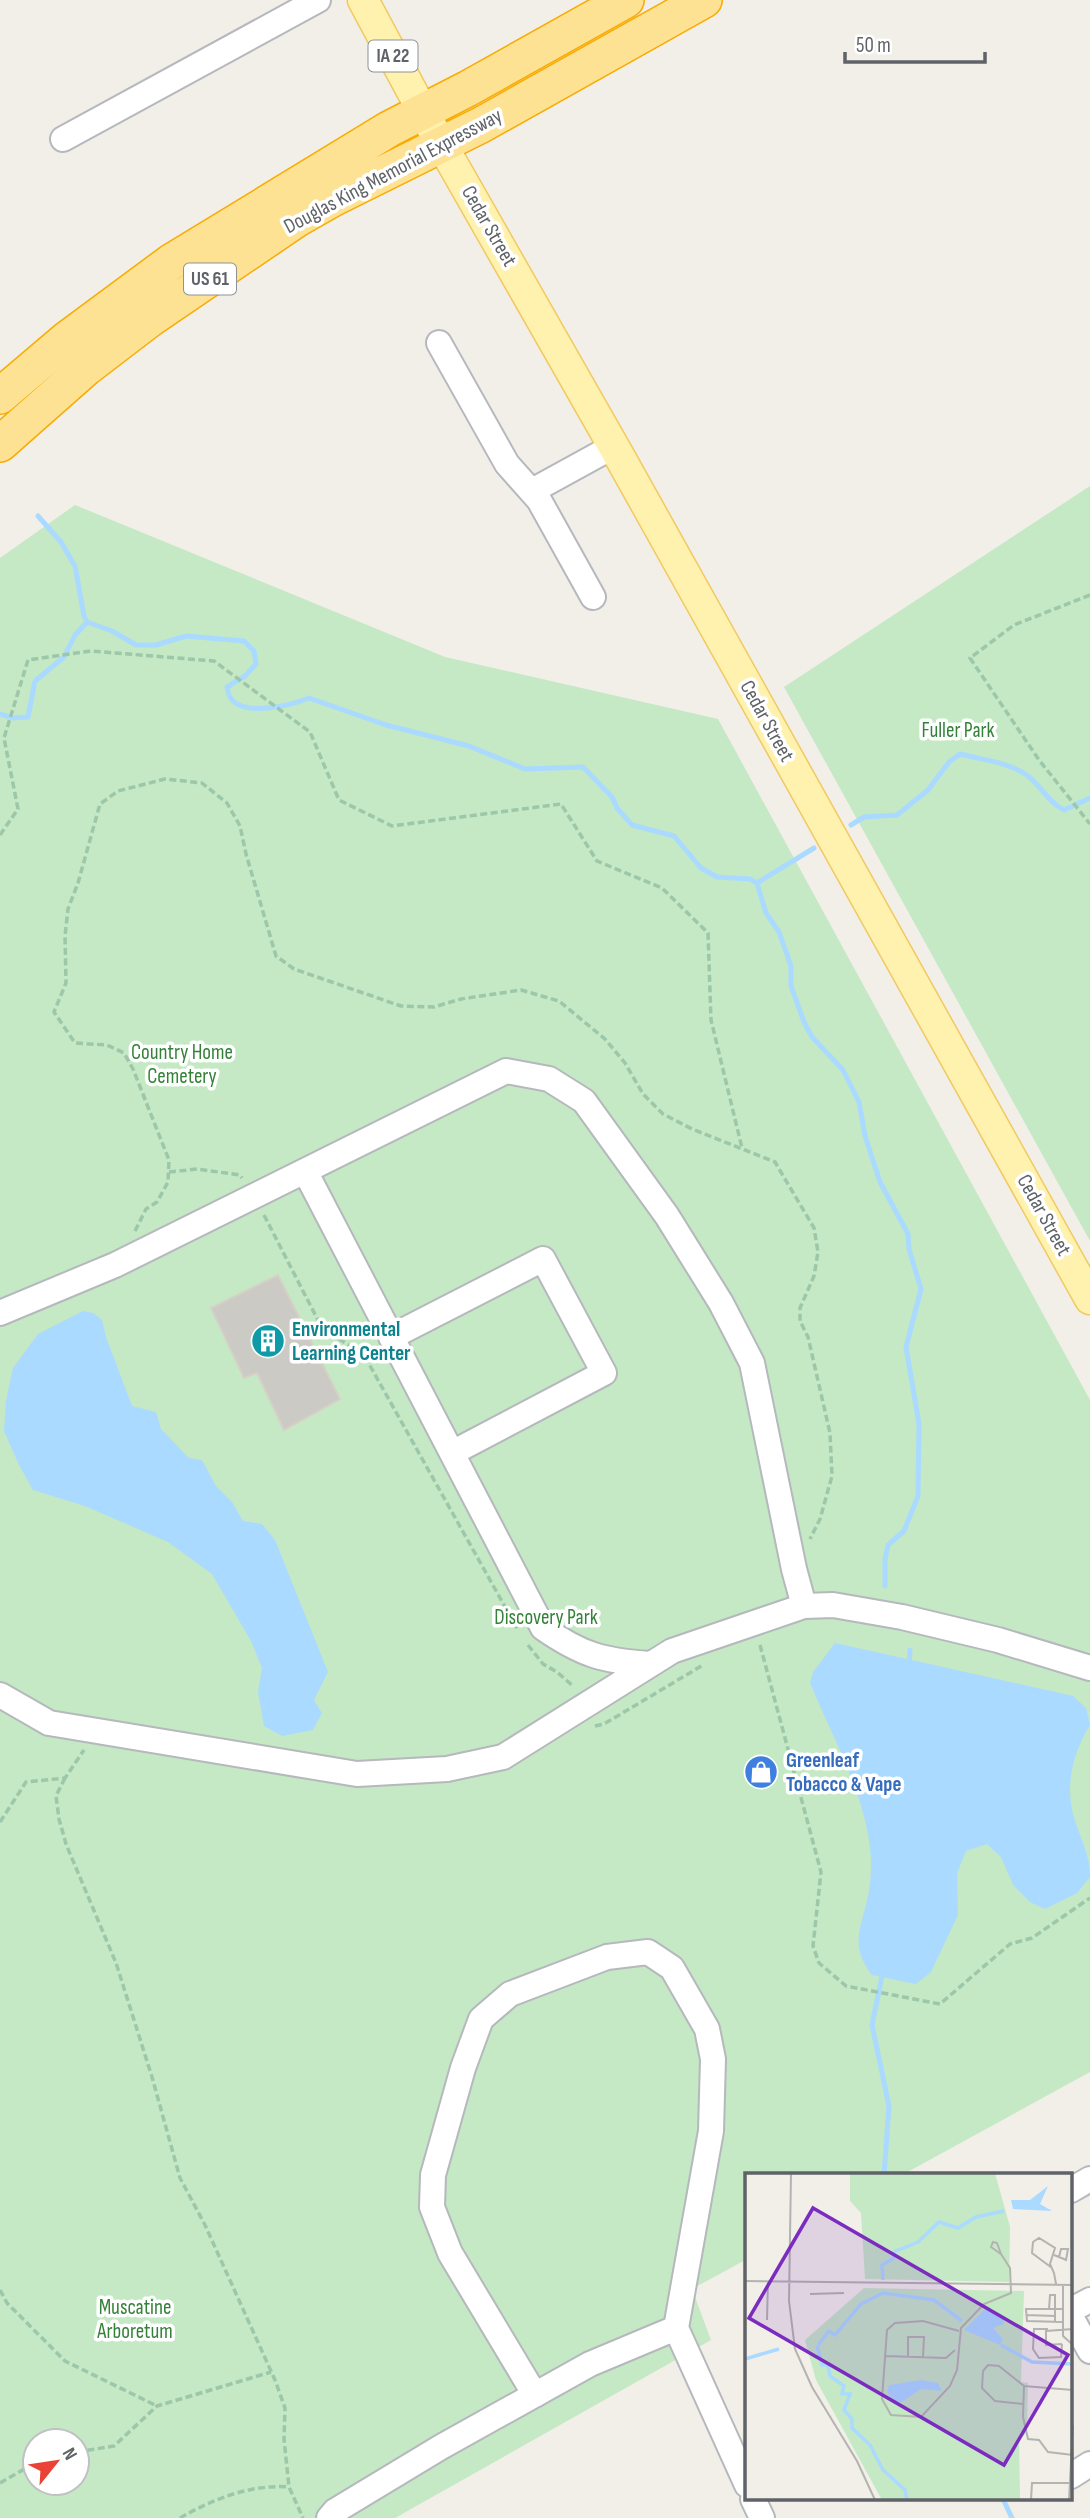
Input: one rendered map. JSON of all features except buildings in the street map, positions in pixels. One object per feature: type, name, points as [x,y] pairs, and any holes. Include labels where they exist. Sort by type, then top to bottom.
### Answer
[{"type":"highway","name":"Douglas King Memorial Expressway","points":[[0,396],[66,339],[160,270],[389,129],[626,0]]},
{"type":"highway","name":"Douglas King Memorial Expressway","points":[[0,444],[86,368],[243,254],[334,198],[481,125],[704,0]]},
{"type":"main road","name":"IA 22","points":[[363,0],[441,144]]},
{"type":"main road","name":"Cedar Street","points":[[441,144],[614,446],[1090,1299]]},
{"type":"street","points":[[63,139],[318,0]]},
{"type":"street","points":[[439,342],[507,464],[540,500],[593,597]]},
{"type":"street","points":[[532,491],[614,446]]},
{"type":"street","points":[[0,1312],[115,1265],[506,1071],[549,1079],[584,1101],[667,1216],[721,1304],[752,1363],[804,1606]]},
{"type":"street","points":[[305,1171],[543,1628],[573,1649],[616,1662],[650,1664]]},
{"type":"street","points":[[391,1338],[543,1259],[604,1373],[452,1453]]},
{"type":"street","points":[[0,1695],[49,1723],[357,1774],[447,1769],[503,1757],[671,1651],[804,1606],[833,1605],[902,1617],[998,1640],[1090,1668]]},
{"type":"street","points":[[535,2395],[450,2253],[432,2207],[433,2175],[463,2068],[481,2019],[510,1994],[607,1957],[648,1952],[672,1968],[707,2029],[713,2059],[711,2131],[676,2328],[745,2481]]},
{"type":"street","points":[[1072,2189],[1090,2179]]},
{"type":"street","points":[[1076,2310],[1090,2351]]},
{"type":"street","points":[[329,2518],[335,2511],[441,2447],[590,2364],[676,2328]]},
{"type":"street","points":[[1072,2475],[1090,2464]]},
{"type":"street","points":[[753,2500],[762,2518]]},
{"type":"path","points":[[1090,595],[1014,625],[970,659],[1040,760],[1090,824]]},
{"type":"path","points":[[0,835],[18,809],[4,738],[29,660],[91,651],[214,661],[310,732],[339,800],[393,826],[561,804],[597,861],[662,888],[708,933],[711,1020],[743,1148]]},
{"type":"path","points":[[130,1239],[146,1209],[157,1202],[168,1182],[169,1160],[124,1053],[107,1045],[75,1043],[54,1012],[66,983],[65,936],[68,909],[86,858],[100,804],[118,791],[165,779],[202,783],[227,803],[240,826],[276,956],[294,969],[401,1006],[434,1007],[461,999],[521,990],[559,1001],[605,1039],[625,1063],[643,1094],[663,1114],[692,1129],[775,1163],[814,1228],[818,1252],[814,1276],[800,1308],[800,1321],[808,1337],[830,1433],[832,1476],[820,1519],[794,1569]]},
{"type":"path","points":[[169,1172],[197,1169],[240,1175],[254,1196],[322,1328],[364,1355],[520,1633]]},
{"type":"path","points":[[526,1643],[543,1664],[569,1681],[604,1724]]},
{"type":"path","points":[[760,1644],[821,1872],[813,1946],[818,1963],[832,1976],[846,1986],[940,2004],[1010,1944],[1032,1938],[1090,1898]]},
{"type":"path","points":[[65,1778],[56,1796],[66,1844],[116,1963],[180,2178],[205,2225],[285,2408],[284,2439],[289,2487],[303,2518]]},
{"type":"path","points":[[0,2290],[7,2303],[65,2361],[157,2406]]},
{"type":"path","points":[[91,2450],[114,2446],[157,2406],[271,2372]]},
{"type":"path","points":[[0,2483],[21,2471]]},
{"type":"path","points":[[180,2518],[236,2493],[272,2485],[289,2487]]},
{"type":"green space","name":"Fuller Park","points":[[1090,486],[1090,1241],[784,687]]},
{"type":"green space","name":"Discovery Park","points":[[75,505],[445,657],[718,719],[1090,1400],[1090,2072],[906,2173],[745,2173],[745,2260],[692,2289],[711,2340],[395,2518],[0,2518],[0,558]]},
{"type":"water","points":[[83,1311],[93,1313],[102,1320],[132,1406],[156,1412],[161,1429],[189,1458],[202,1460],[216,1486],[232,1502],[243,1521],[262,1524],[275,1540],[328,1672],[314,1700],[322,1713],[313,1730],[282,1736],[264,1726],[258,1692],[262,1668],[251,1641],[212,1574],[168,1542],[85,1506],[33,1490],[19,1465],[4,1431],[6,1401],[13,1368],[38,1334]]},
{"type":"water","points":[[835,1643],[1073,1696],[1086,1708],[1090,1725],[1074,1762],[1070,1793],[1090,1877],[1077,1893],[1045,1909],[1030,1902],[1013,1885],[1001,1857],[987,1844],[966,1851],[957,1873],[958,1915],[931,1972],[916,1984],[872,1975],[861,1955],[860,1928],[871,1872],[867,1827],[846,1764],[810,1683],[813,1672]]},
{"type":"waterway","points":[[38,516],[61,542],[75,566],[87,622],[112,631],[136,645],[156,645],[186,636],[244,641],[254,651],[256,664],[245,676],[227,687],[230,697],[236,703],[245,707],[268,708],[309,698],[386,725],[469,746],[525,769],[583,767],[612,797],[617,808],[632,825],[674,836],[701,868],[717,877],[750,879],[757,883],[766,913],[779,932],[791,966],[791,986],[804,1022],[812,1037],[843,1070],[859,1102],[865,1136],[880,1182],[908,1234],[909,1249],[921,1289],[906,1347],[919,1424],[918,1496],[904,1531],[888,1545],[885,1586]]},
{"type":"waterway","points":[[0,714],[13,718],[28,717],[35,681],[64,657],[75,635],[87,622]]},
{"type":"waterway","points":[[851,825],[864,817],[897,815],[928,790],[949,762],[960,754],[1004,764],[1021,771],[1064,810],[1090,798]]},
{"type":"waterway","points":[[757,883],[814,848]]},
{"type":"waterway","points":[[909,1667],[910,1650]]},
{"type":"waterway","points":[[883,1971],[872,2025],[889,2106],[884,2173]]},
{"type":"waterway","points":[[1003,2500],[1012,2518]]},
{"type":"place","name":"Environmental Learning Center","points":[[268,1341]]},
{"type":"place","name":"Greenleaf Tobacco & Vape","points":[[761,1772]]},
{"type":"park label","name":"Country Home Cemetery","points":[[182,1064]]},
{"type":"park label","name":"Muscatine Arboretum","points":[[135,2319]]}]
